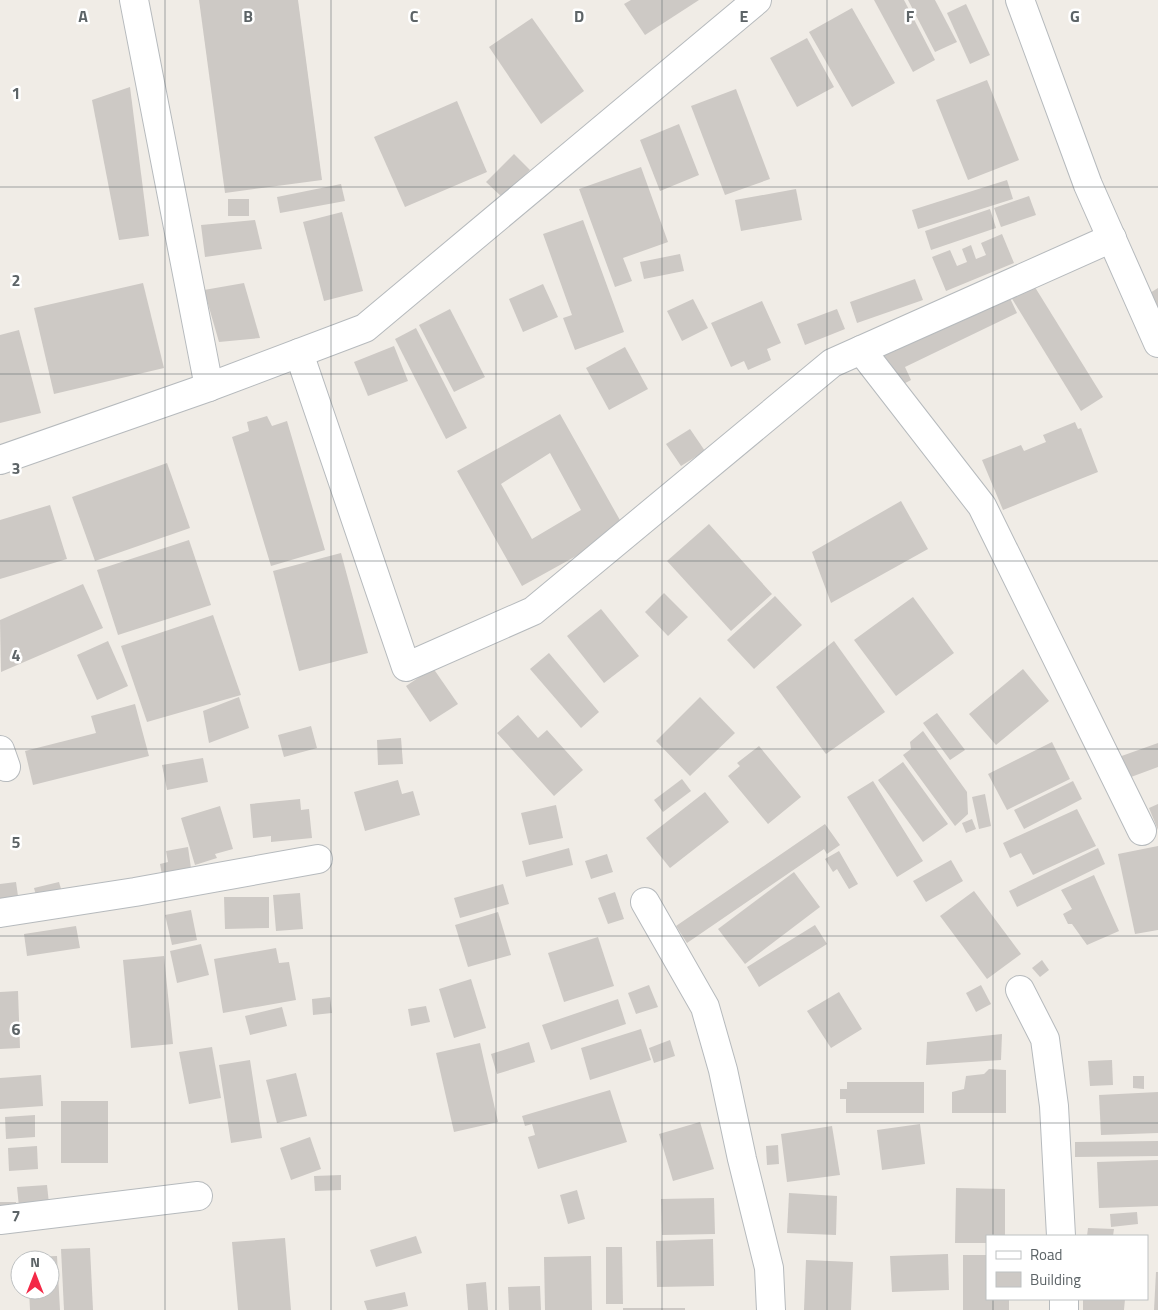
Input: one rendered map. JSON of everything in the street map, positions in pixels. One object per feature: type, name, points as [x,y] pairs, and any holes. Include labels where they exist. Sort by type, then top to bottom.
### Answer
[{"type":"street","points":[[134,0],[209,386]]},
{"type":"street","points":[[0,460],[365,328],[757,0]]},
{"type":"street","points":[[1020,0],[1088,185],[1158,343]]},
{"type":"street","points":[[299,352],[406,668],[533,612],[832,363],[1112,238]]},
{"type":"street","points":[[861,350],[982,506],[1142,831]]},
{"type":"street","points":[[0,914],[318,859]]},
{"type":"street","points":[[645,902],[705,1007],[723,1070],[742,1159],[769,1268],[771,1310]]},
{"type":"street","points":[[1020,990],[1045,1039],[1054,1106],[1060,1235]]},
{"type":"street","points":[[0,1220],[198,1196]]},
{"type":"building","points":[[199,0],[298,0],[322,180],[225,193]]},
{"type":"building","points":[[631,0],[699,0],[645,35],[624,4]]},
{"type":"building","points":[[874,0],[904,0],[935,60],[913,72]]},
{"type":"building","points":[[908,0],[935,0],[957,42],[935,52]]},
{"type":"building","points":[[966,4],[990,55],[970,64],[947,13]]},
{"type":"building","points":[[852,8],[895,83],[852,107],[809,32]]},
{"type":"building","points":[[532,18],[584,91],[541,124],[489,47]]},
{"type":"building","points":[[807,38],[834,87],[797,107],[770,58]]},
{"type":"building","points":[[987,80],[1019,160],[968,180],[936,100]]},
{"type":"building","points":[[130,87],[149,236],[119,240],[92,100]]},
{"type":"building","points":[[736,89],[770,179],[725,195],[691,106]]},
{"type":"building","points":[[457,101],[487,172],[405,207],[374,137]]},
{"type":"building","points":[[679,124],[699,175],[660,191],[640,140]]},
{"type":"building","points":[[514,154],[530,170],[503,198],[486,182]]},
{"type":"building","points":[[641,167],[668,242],[623,258],[632,281],[615,287],[579,189]]},
{"type":"building","points":[[1007,180],[1013,199],[918,229],[912,210]]},
{"type":"building","points":[[341,184],[345,201],[280,213],[277,197]]},
{"type":"building","points":[[796,189],[802,220],[741,231],[735,200]]},
{"type":"building","points":[[1029,196],[1036,215],[1001,227],[994,208]]},
{"type":"building","points":[[228,199],[249,199],[249,216],[228,216]]},
{"type":"building","points":[[990,209],[996,228],[931,250],[925,231]]},
{"type":"building","points":[[342,212],[363,291],[324,301],[303,222]]},
{"type":"building","points":[[255,220],[262,249],[205,257],[201,225]]},
{"type":"building","points":[[583,220],[624,332],[575,350],[563,318],[572,315],[543,234]]},
{"type":"building","points":[[1002,234],[1014,263],[946,291],[932,257],[950,250],[957,266],[967,262],[962,249],[971,245],[976,259],[986,255],[981,243]]},
{"type":"building","points":[[680,254],[684,271],[644,279],[640,262]]},
{"type":"building","points":[[915,279],[923,300],[857,323],[850,302]]},
{"type":"building","points":[[143,283],[164,368],[54,394],[34,308]]},
{"type":"building","points":[[244,283],[260,338],[219,342],[204,290]]},
{"type":"building","points":[[543,284],[558,317],[523,332],[509,299]]},
{"type":"building","points":[[1033,284],[1103,397],[1081,411],[1011,297]]},
{"type":"building","points":[[1158,288],[1158,317],[1140,299]]},
{"type":"building","points":[[1008,294],[1017,313],[905,367],[911,380],[894,389],[876,357]]},
{"type":"building","points":[[693,299],[708,328],[682,341],[667,311]]},
{"type":"building","points":[[762,301],[781,343],[767,349],[771,360],[748,370],[744,361],[731,367],[711,323]]},
{"type":"building","points":[[450,309],[485,377],[454,392],[419,325]]},
{"type":"building","points":[[837,309],[845,329],[805,345],[797,324]]},
{"type":"building","points":[[416,328],[467,428],[446,439],[395,339]]},
{"type":"building","points":[[19,330],[41,413],[0,423],[0,335]]},
{"type":"building","points":[[394,346],[408,381],[368,396],[354,362]]},
{"type":"building","points":[[625,347],[648,389],[609,410],[586,368]]},
{"type":"building","points":[[560,414],[625,529],[522,586],[457,471]],"holes":[[[550,453],[581,510],[532,539],[501,484]]]},
{"type":"building","points":[[267,416],[272,426],[287,421],[325,550],[271,566],[232,437],[249,431],[247,422]]},
{"type":"building","points":[[1075,422],[1078,429],[1081,428],[1098,472],[1003,510],[982,460],[1021,445],[1024,451],[1046,442],[1043,435]]},
{"type":"building","points":[[690,429],[705,451],[681,466],[666,444]]},
{"type":"building","points":[[167,463],[190,528],[95,561],[72,497]]},
{"type":"building","points":[[901,501],[928,549],[831,603],[812,552]]},
{"type":"building","points":[[50,505],[67,559],[0,579],[0,520]]},
{"type":"building","points":[[709,524],[772,594],[731,631],[667,561]]},
{"type":"building","points":[[189,540],[211,605],[118,635],[97,570]]},
{"type":"building","points":[[341,553],[368,653],[299,671],[273,571]]},
{"type":"building","points":[[83,584],[103,628],[1,672],[0,620]]},
{"type":"building","points":[[664,593],[688,617],[668,636],[645,612]]},
{"type":"building","points":[[775,596],[802,625],[754,669],[727,640]]},
{"type":"building","points":[[913,597],[954,653],[896,696],[854,640]]},
{"type":"building","points":[[601,609],[639,656],[604,683],[567,636]]},
{"type":"building","points":[[213,615],[241,695],[147,722],[121,646]]},
{"type":"building","points":[[108,641],[128,686],[97,700],[77,655]]},
{"type":"building","points":[[834,641],[885,712],[826,754],[776,687]]},
{"type":"building","points":[[549,653],[599,712],[581,728],[530,669]]},
{"type":"building","points":[[433,668],[458,704],[430,722],[406,686]]},
{"type":"building","points":[[1023,669],[1049,701],[996,745],[969,714]]},
{"type":"building","points":[[239,697],[249,728],[209,743],[203,711]]},
{"type":"building","points":[[700,697],[735,733],[690,776],[656,741]]},
{"type":"building","points":[[135,704],[149,756],[33,785],[25,751],[96,733],[91,716]]},
{"type":"building","points":[[937,713],[965,750],[950,760],[923,723]]},
{"type":"building","points":[[518,715],[538,738],[547,730],[583,770],[554,796],[497,733]]},
{"type":"building","points":[[311,726],[317,748],[284,757],[278,735]]},
{"type":"building","points":[[923,731],[967,792],[968,814],[955,826],[903,755],[911,749],[910,742]]},
{"type":"building","points":[[401,738],[403,764],[378,765],[377,740]]},
{"type":"building","points":[[1052,742],[1070,779],[1007,810],[988,774]]},
{"type":"building","points":[[1158,743],[1158,767],[1123,780],[1116,758]]},
{"type":"building","points":[[759,746],[801,797],[768,824],[728,776],[740,766],[737,763]]},
{"type":"building","points":[[203,758],[208,782],[167,790],[162,765]]},
{"type":"building","points":[[903,762],[948,824],[923,842],[878,780]]},
{"type":"building","points":[[682,779],[691,791],[663,812],[654,800]]},
{"type":"building","points":[[398,780],[402,794],[413,791],[420,815],[365,831],[354,792]]},
{"type":"building","points":[[873,781],[923,861],[897,877],[847,797]]},
{"type":"building","points":[[1073,781],[1082,799],[1024,829],[1014,810]]},
{"type":"building","points":[[705,792],[729,822],[670,868],[646,838]]},
{"type":"building","points":[[985,794],[991,826],[979,829],[972,797]]},
{"type":"building","points":[[300,799],[301,810],[309,809],[312,838],[271,842],[271,836],[253,838],[250,804]]},
{"type":"building","points":[[1158,804],[1158,830],[1149,808]]},
{"type":"building","points":[[556,805],[563,838],[529,845],[521,813]]},
{"type":"building","points":[[220,806],[233,849],[215,854],[217,858],[195,865],[181,818]]},
{"type":"building","points":[[1077,809],[1096,846],[1033,875],[1021,853],[1010,858],[1003,843]]},
{"type":"building","points":[[972,819],[976,829],[966,833],[962,823]]},
{"type":"building","points":[[825,824],[840,845],[827,854],[824,849],[687,943],[676,926]]},
{"type":"building","points":[[1158,846],[1158,930],[1135,934],[1118,854]]},
{"type":"building","points":[[188,847],[192,875],[163,880],[160,864],[168,862],[166,851]]},
{"type":"building","points":[[569,848],[573,865],[526,877],[522,861]]},
{"type":"building","points":[[1098,848],[1105,864],[1017,907],[1009,891]]},
{"type":"building","points":[[839,851],[858,884],[849,889],[837,869],[833,872],[825,859]]},
{"type":"building","points":[[607,854],[613,872],[591,879],[585,861]]},
{"type":"building","points":[[951,860],[963,881],[926,902],[913,881]]},
{"type":"building","points":[[794,872],[820,907],[745,964],[718,929]]},
{"type":"building","points":[[1094,875],[1119,931],[1087,945],[1072,924],[1068,924],[1063,914],[1072,909],[1061,890]]},
{"type":"building","points":[[16,882],[19,903],[0,906],[0,884]]},
{"type":"building","points":[[59,882],[64,899],[39,906],[34,888]]},
{"type":"building","points":[[503,884],[509,904],[460,918],[454,898]]},
{"type":"building","points":[[974,891],[1021,954],[987,979],[940,916]]},
{"type":"building","points":[[615,892],[624,919],[608,924],[598,898]]},
{"type":"building","points":[[300,893],[303,929],[276,931],[273,895]]},
{"type":"building","points":[[224,897],[269,897],[269,928],[225,929]]},
{"type":"building","points":[[191,910],[197,940],[172,945],[165,915]]},
{"type":"building","points":[[498,912],[511,955],[468,967],[455,925]]},
{"type":"building","points":[[815,925],[827,944],[759,987],[747,967]]},
{"type":"building","points":[[76,926],[80,948],[27,956],[24,934]]},
{"type":"building","points":[[598,937],[614,986],[564,1002],[548,953]]},
{"type":"building","points":[[201,944],[209,975],[177,983],[170,951]]},
{"type":"building","points":[[276,948],[279,963],[289,962],[296,1000],[223,1013],[214,959]]},
{"type":"building","points":[[164,956],[173,1044],[131,1048],[123,960]]},
{"type":"building","points":[[1042,960],[1049,970],[1040,977],[1032,968]]},
{"type":"building","points":[[471,979],[486,1028],[454,1038],[439,989]]},
{"type":"building","points":[[649,985],[658,1007],[636,1014],[628,993]]},
{"type":"building","points":[[981,985],[991,1004],[976,1012],[966,993]]},
{"type":"building","points":[[18,991],[20,1048],[0,1049],[0,992]]},
{"type":"building","points":[[839,992],[862,1029],[831,1048],[807,1011]]},
{"type":"building","points":[[330,997],[332,1013],[313,1015],[312,999]]},
{"type":"building","points":[[618,999],[626,1024],[551,1050],[542,1025]]},
{"type":"building","points":[[426,1006],[430,1022],[411,1026],[408,1009]]},
{"type":"building","points":[[282,1007],[287,1026],[250,1035],[245,1016]]},
{"type":"building","points":[[641,1029],[651,1060],[590,1080],[581,1048]]},
{"type":"building","points":[[1002,1034],[1001,1060],[926,1065],[927,1042]]},
{"type":"building","points":[[670,1040],[675,1056],[654,1063],[649,1048]]},
{"type":"building","points":[[529,1042],[535,1062],[497,1074],[491,1054]]},
{"type":"building","points":[[480,1043],[498,1122],[454,1132],[436,1053]]},
{"type":"building","points":[[212,1047],[221,1098],[189,1104],[179,1052]]},
{"type":"building","points":[[250,1060],[262,1138],[231,1143],[219,1065]]},
{"type":"building","points":[[1112,1060],[1113,1085],[1090,1086],[1088,1061]]},
{"type":"building","points":[[989,1069],[1006,1070],[1006,1113],[952,1113],[952,1092],[964,1089],[966,1076],[984,1074]]},
{"type":"building","points":[[296,1073],[307,1116],[277,1123],[266,1080]]},
{"type":"building","points":[[41,1075],[43,1106],[0,1109],[0,1078]]},
{"type":"building","points":[[1133,1076],[1144,1076],[1144,1089],[1133,1088]]},
{"type":"building","points":[[847,1082],[924,1082],[924,1113],[846,1113],[846,1099],[840,1099],[840,1089],[847,1089]]},
{"type":"building","points":[[610,1090],[627,1142],[538,1169],[528,1137],[535,1135],[532,1124],[525,1126],[522,1116]]},
{"type":"building","points":[[1158,1092],[1158,1133],[1101,1135],[1099,1095]]},
{"type":"building","points":[[61,1101],[108,1101],[108,1163],[61,1163]]},
{"type":"building","points":[[35,1115],[35,1137],[6,1139],[5,1117]]},
{"type":"building","points":[[700,1122],[714,1169],[673,1181],[659,1134]]},
{"type":"building","points":[[920,1124],[925,1164],[882,1170],[877,1130]]},
{"type":"building","points":[[832,1126],[840,1175],[787,1182],[781,1134]]},
{"type":"building","points":[[310,1137],[321,1169],[291,1180],[280,1148]]},
{"type":"building","points":[[1158,1141],[1158,1156],[1075,1157],[1075,1142]]},
{"type":"building","points":[[778,1145],[779,1164],[767,1165],[766,1146]]},
{"type":"building","points":[[37,1146],[38,1169],[9,1171],[8,1148]]},
{"type":"building","points":[[1158,1160],[1158,1206],[1099,1208],[1097,1162]]},
{"type":"building","points":[[341,1175],[341,1190],[315,1191],[314,1176]]},
{"type":"building","points":[[47,1185],[49,1204],[19,1207],[17,1187]]},
{"type":"building","points":[[956,1188],[1005,1189],[1005,1235],[986,1235],[986,1243],[955,1243]]},
{"type":"building","points":[[577,1190],[585,1219],[568,1224],[560,1195]]},
{"type":"building","points":[[789,1193],[837,1196],[836,1235],[787,1233]]},
{"type":"building","points":[[714,1198],[715,1234],[662,1235],[661,1199]]},
{"type":"building","points":[[0,1202],[16,1202],[16,1214],[0,1214]]},
{"type":"building","points":[[1137,1212],[1138,1224],[1111,1227],[1110,1214]]},
{"type":"building","points":[[1088,1228],[1114,1229],[1113,1235],[1087,1235]]},
{"type":"building","points":[[416,1236],[422,1253],[376,1267],[370,1250]]},
{"type":"building","points":[[285,1238],[291,1310],[238,1310],[232,1242]]},
{"type":"building","points":[[713,1239],[714,1286],[657,1287],[656,1241]]},
{"type":"building","points":[[606,1247],[622,1247],[623,1304],[606,1304]]},
{"type":"building","points":[[90,1248],[93,1310],[64,1310],[61,1249]]},
{"type":"building","points":[[948,1254],[949,1290],[892,1292],[890,1256]]},
{"type":"building","points":[[963,1255],[986,1255],[986,1300],[1009,1300],[1009,1310],[963,1310]]},
{"type":"building","points":[[591,1256],[592,1310],[545,1310],[544,1257]]},
{"type":"building","points":[[806,1260],[853,1262],[851,1310],[804,1310]]},
{"type":"building","points":[[1156,1272],[1158,1272],[1158,1310],[1154,1310]]},
{"type":"building","points":[[486,1282],[488,1310],[468,1310],[466,1284]]},
{"type":"building","points":[[540,1286],[541,1310],[509,1310],[508,1287]]},
{"type":"building","points":[[405,1292],[408,1306],[391,1310],[367,1310],[364,1301]]},
{"type":"building","points":[[30,1300],[59,1300],[60,1310],[30,1310]]},
{"type":"building","points":[[1083,1300],[1125,1300],[1124,1310],[1083,1310]]},
{"type":"building","points":[[623,1308],[685,1308],[685,1310],[623,1310]]}]
